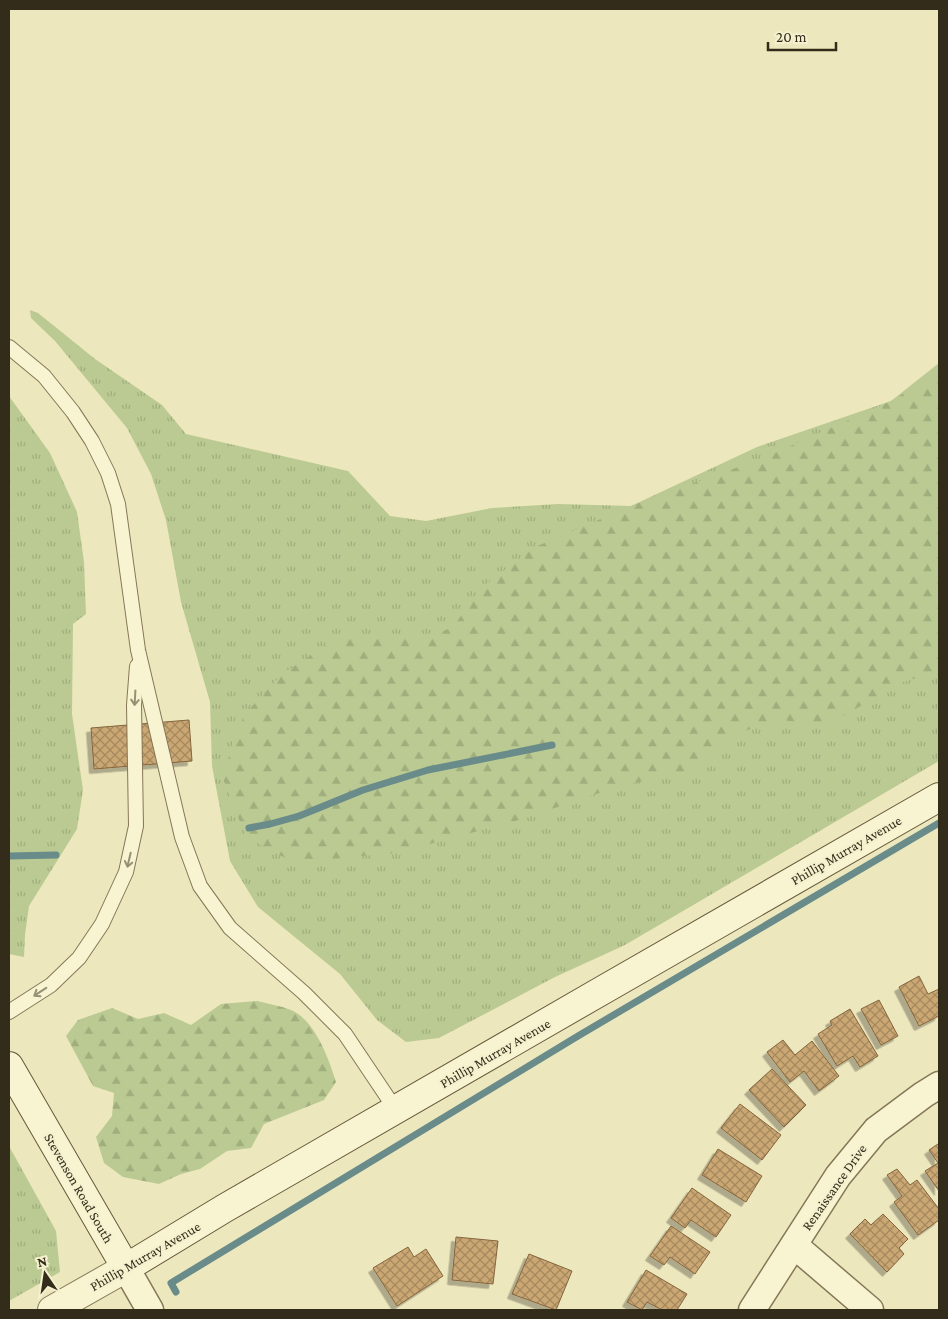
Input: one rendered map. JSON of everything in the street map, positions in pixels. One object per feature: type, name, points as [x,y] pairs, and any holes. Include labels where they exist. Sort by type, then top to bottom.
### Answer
[{"type":"main road","name":"Phillip Murray Avenue","points":[[52,1310],[225,1208],[939,797]]},
{"type":"main road","name":"Stevenson Road South","points":[[9,1066],[126,1268]]},
{"type":"street","name":"Renaissance Drive","points":[[752,1310],[838,1176],[876,1130],[922,1095],[939,1085]]},
{"type":"street","points":[[794,1245],[870,1310]]},
{"type":"street","name":"Stevenson Road South","points":[[126,1268],[150,1310]]},
{"type":"lane","points":[[9,347],[44,376],[73,412],[92,441],[108,473],[118,504],[138,650],[182,837],[200,886],[230,928],[304,993],[345,1034],[396,1110]]},
{"type":"lane","points":[[9,1012],[51,985],[79,958],[102,924],[126,872],[136,826],[134,705],[138,650]]},
{"type":"green space","points":[[30,310],[38,313],[95,359],[162,405],[186,434],[348,471],[390,516],[426,521],[492,508],[558,504],[631,506],[757,447],[891,401],[939,363],[939,761],[625,945],[555,977],[439,1038],[406,1042],[377,1020],[340,974],[258,907],[230,861],[212,766],[210,702],[181,602],[166,520],[151,474],[127,428],[55,341],[31,318]]},
{"type":"green space","points":[[939,372],[939,671],[900,683],[821,729],[781,719],[735,734],[698,770],[620,786],[519,820],[396,853],[293,862],[246,837],[222,776],[244,715],[282,674],[330,643],[379,632],[416,642],[453,627],[481,588],[535,547],[631,506],[766,457],[891,401]]},
{"type":"green space","points":[[9,396],[50,453],[77,512],[84,562],[86,614],[73,624],[72,714],[83,790],[77,829],[29,906],[24,957],[9,954]]},
{"type":"green space","points":[[257,1001],[291,1010],[300,1015],[314,1031],[325,1052],[336,1082],[324,1100],[264,1124],[251,1148],[227,1151],[200,1169],[181,1174],[159,1184],[123,1177],[104,1163],[96,1137],[112,1116],[114,1093],[93,1086],[66,1036],[78,1020],[112,1008],[138,1019],[164,1013],[191,1025],[221,1004]]},
{"type":"green space","points":[[9,1146],[56,1231],[60,1272],[9,1301]]},
{"type":"building","points":[[189,720],[192,761],[94,769],[91,728]]},
{"type":"building","points":[[919,976],[928,994],[939,989],[939,1016],[919,1026],[899,987]]},
{"type":"building","points":[[879,1000],[898,1036],[881,1045],[861,1009]]},
{"type":"building","points":[[850,1009],[878,1056],[860,1067],[853,1056],[837,1066],[818,1034],[832,1025],[830,1021]]},
{"type":"building","points":[[783,1040],[795,1055],[812,1041],[839,1076],[819,1091],[804,1071],[790,1082],[767,1052]]},
{"type":"building","points":[[772,1069],[806,1105],[784,1127],[749,1090]]},
{"type":"building","points":[[740,1104],[781,1135],[762,1160],[721,1128]]},
{"type":"building","points":[[938,1144],[939,1191],[925,1171],[938,1163],[929,1150]]},
{"type":"building","points":[[718,1149],[762,1176],[746,1202],[702,1175]]},
{"type":"building","points":[[897,1169],[910,1185],[917,1180],[939,1209],[939,1220],[918,1235],[894,1202],[902,1196],[887,1175]]},
{"type":"building","points":[[692,1188],[731,1215],[716,1237],[691,1220],[685,1228],[671,1218]]},
{"type":"building","points":[[883,1214],[908,1239],[899,1248],[904,1254],[887,1272],[850,1234],[865,1219],[871,1225]]},
{"type":"building","points":[[671,1226],[710,1252],[695,1274],[670,1257],[664,1265],[650,1256]]},
{"type":"building","points":[[456,1237],[498,1241],[493,1284],[452,1280]]},
{"type":"building","points":[[408,1247],[414,1257],[426,1249],[443,1276],[397,1306],[373,1268]]},
{"type":"building","points":[[529,1254],[572,1271],[556,1310],[512,1294]]},
{"type":"building","points":[[646,1270],[687,1294],[677,1310],[662,1310],[647,1302],[642,1310],[627,1302]]},
{"type":"waterway","points":[[249,828],[299,816],[363,790],[428,770],[552,745]]},
{"type":"waterway","points":[[176,1292],[171,1283],[578,1036],[939,823]]},
{"type":"waterway","points":[[9,856],[56,855]]}]
